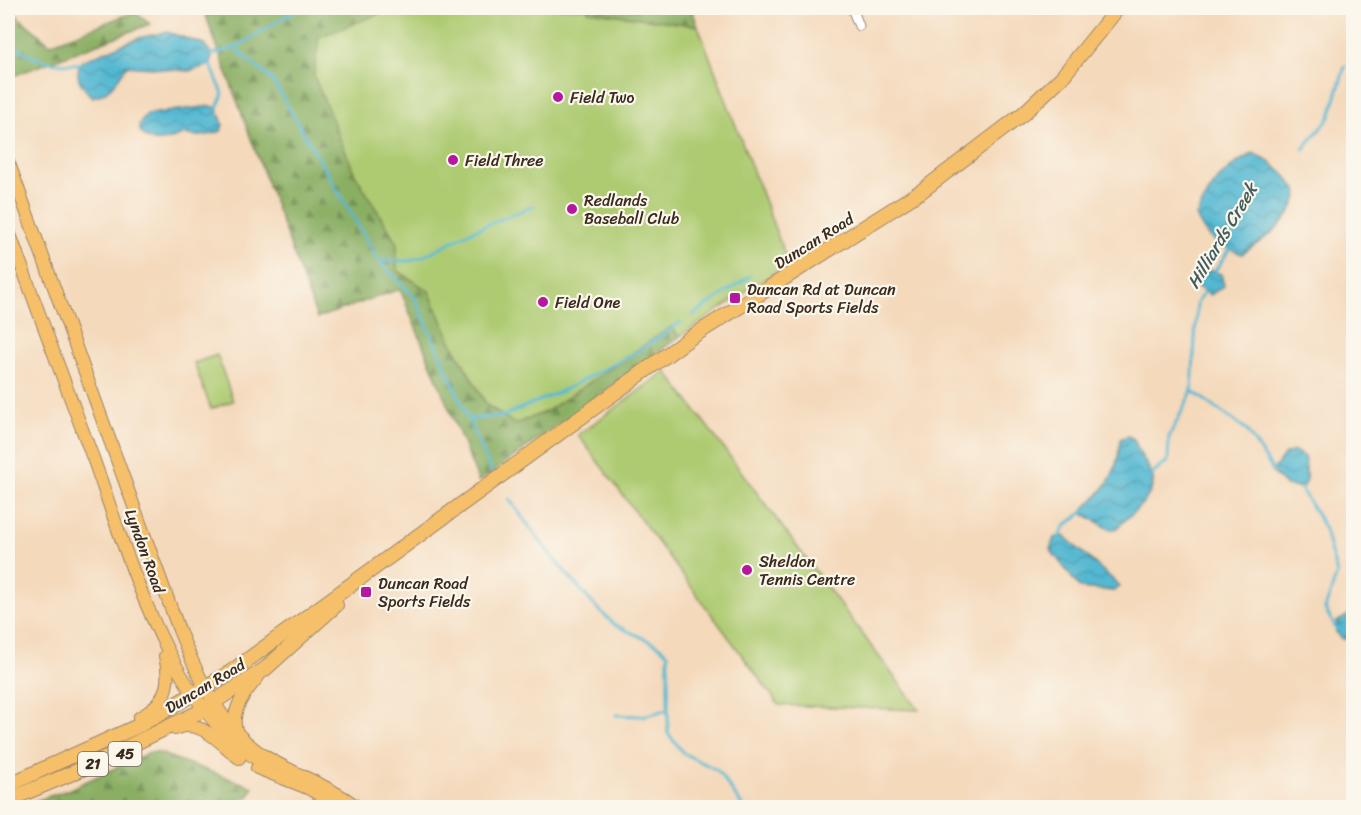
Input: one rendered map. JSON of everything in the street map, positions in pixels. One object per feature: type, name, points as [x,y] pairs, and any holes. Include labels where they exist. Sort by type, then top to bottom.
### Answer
[{"type":"highway","name":"Duncan Road","points":[[200,691],[387,561],[690,338],[875,222],[973,154],[1024,113],[1062,77],[1118,8]]},
{"type":"highway","name":"Duncan Road","points":[[9,795],[116,753],[210,705],[265,669],[387,561]]},
{"type":"highway","name":"21","points":[[9,795],[46,769],[140,725],[200,691]]},
{"type":"main road","name":"Lyndon Road","points":[[8,161],[142,525],[200,691]]},
{"type":"main road","name":"Lyndon Road","points":[[8,229],[156,631],[200,691]]},
{"type":"main road","points":[[120,533],[142,525]]},
{"type":"main road","points":[[46,769],[159,705],[165,695],[168,669],[156,631]]},
{"type":"main road","points":[[237,732],[234,721],[237,708],[250,685],[265,669]]},
{"type":"main road","points":[[200,691],[232,742],[247,755],[316,787],[350,807]]},
{"type":"main road","points":[[210,705],[264,756],[328,786],[359,807]]},
{"type":"main road","name":"45","points":[[9,795],[55,786],[181,726],[193,725],[249,765],[310,789],[342,807]]},
{"type":"street","points":[[852,8],[859,26]]},
{"type":"green space","points":[[8,8],[50,44],[134,12],[150,24],[8,78]]},
{"type":"green space","points":[[203,8],[395,8],[320,37],[355,174],[397,243],[397,270],[429,291],[452,343],[487,406],[516,424],[547,411],[672,326],[679,337],[479,482],[400,289],[317,318]]},
{"type":"green space","name":"Redlands Baseball Club","points":[[395,8],[587,8],[588,11],[698,26],[788,263],[679,337],[672,326],[547,411],[515,424],[487,405],[452,343],[429,291],[397,270],[397,243],[355,174],[314,76],[319,37]]},
{"type":"green space","points":[[587,8],[691,8],[698,26],[587,11]]},
{"type":"green space","points":[[217,355],[233,401],[211,409],[194,363]]},
{"type":"green space","name":"Sheldon Tennis Centre","points":[[666,371],[919,710],[779,705],[578,435]]},
{"type":"green space","points":[[156,752],[253,787],[249,797],[203,808],[19,807],[70,789],[146,754]]},
{"type":"water","points":[[167,32],[204,44],[212,55],[211,65],[189,71],[126,66],[112,86],[98,96],[92,97],[82,85],[78,71],[82,61],[138,38]]},
{"type":"water","points":[[211,106],[217,108],[223,124],[221,131],[203,136],[185,134],[155,141],[140,131],[139,125],[147,114]]},
{"type":"water","points":[[1253,153],[1278,169],[1298,193],[1284,221],[1242,254],[1226,248],[1209,237],[1196,216],[1218,179]]},
{"type":"water","points":[[1208,270],[1221,274],[1224,286],[1210,295],[1195,285]]},
{"type":"water","points":[[1128,436],[1134,439],[1151,472],[1152,488],[1143,503],[1117,528],[1111,530],[1084,514],[1084,508],[1099,494],[1110,478],[1117,461],[1120,439]]},
{"type":"water","points":[[1295,451],[1304,457],[1306,477],[1302,488],[1286,486],[1272,472],[1285,454]]},
{"type":"water","points":[[1064,536],[1120,586],[1114,591],[1080,588],[1050,549],[1054,538]]},
{"type":"water","points":[[1353,612],[1353,639],[1343,639],[1336,632],[1337,622]]},
{"type":"waterway","points":[[209,55],[235,48],[299,8]]},
{"type":"waterway","points":[[8,39],[33,57],[62,64],[83,64]]},
{"type":"waterway","points":[[235,48],[273,81],[379,261],[415,298],[492,472]]},
{"type":"waterway","points":[[210,63],[223,94],[217,108]]},
{"type":"waterway","name":"Hilliards Creek","points":[[1303,149],[1330,117],[1345,66]]},
{"type":"waterway","points":[[379,261],[410,261],[470,232],[533,206]]},
{"type":"waterway","name":"Hilliards Creek","points":[[1213,274],[1231,247]]},
{"type":"waterway","points":[[693,315],[750,276]]},
{"type":"waterway","name":"Hilliards Creek","points":[[1151,475],[1168,461],[1169,437],[1192,391],[1197,303],[1205,291]]},
{"type":"waterway","points":[[469,419],[503,416],[564,390],[635,353],[681,322]]},
{"type":"waterway","name":"Hilliards Creek","points":[[1192,391],[1246,429],[1274,472]]},
{"type":"waterway","name":"Hilliards Creek","points":[[1300,487],[1324,527],[1337,574],[1325,609],[1336,628],[1340,627]]},
{"type":"waterway","points":[[509,499],[552,557],[594,605],[615,625],[658,645],[668,654],[668,733],[683,753],[717,770],[744,808]]},
{"type":"waterway","name":"Hilliards Creek","points":[[1059,537],[1065,526],[1087,509]]},
{"type":"waterway","points":[[616,715],[643,716],[666,710]]},
{"type":"place","name":"Field Two","points":[[558,97]]},
{"type":"place","name":"Field Three","points":[[453,160]]},
{"type":"place","name":"Redlands Baseball Club","points":[[572,209]]},
{"type":"place","name":"Duncan Rd at Duncan Road Sports Fields","points":[[735,298]]},
{"type":"place","name":"Field One","points":[[543,302]]},
{"type":"place","name":"Sheldon Tennis Centre","points":[[747,570]]},
{"type":"place","name":"Duncan Road Sports Fields","points":[[366,592]]}]
